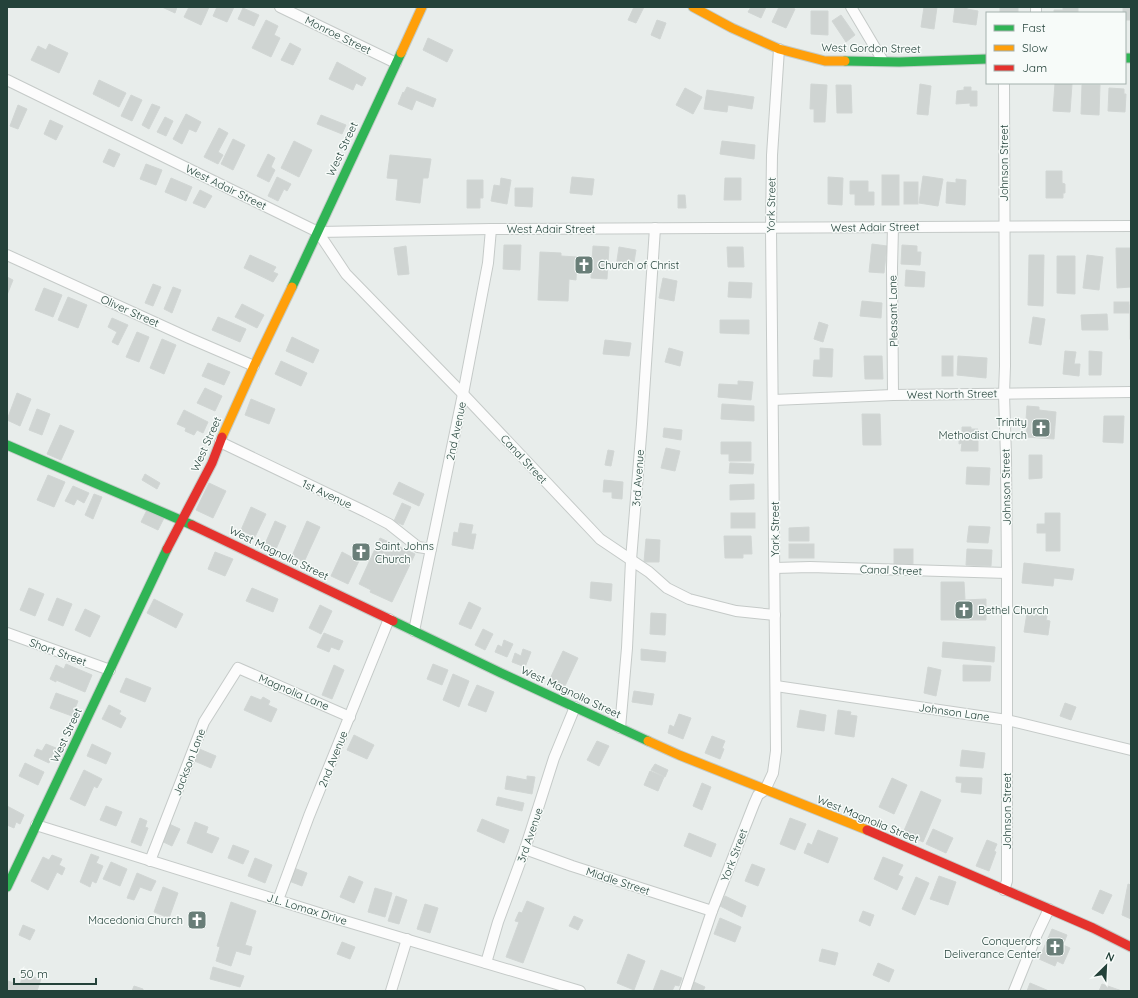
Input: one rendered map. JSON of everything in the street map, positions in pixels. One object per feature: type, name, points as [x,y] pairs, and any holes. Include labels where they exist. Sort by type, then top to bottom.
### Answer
[{"type":"street","name":"Monroe Street","points":[[280,7],[396,63]]},
{"type":"street","name":"West Street","points":[[7,887],[182,521],[212,463],[254,366],[422,7]]},
{"type":"street","name":"West Gordon Street","points":[[693,7],[732,28],[779,49],[825,61],[986,59]]},
{"type":"street","points":[[851,7],[883,61]]},
{"type":"street","name":"York Street","points":[[685,991],[712,911],[754,804],[758,796],[765,790],[773,773],[776,751],[774,400],[771,229],[772,155],[779,49]]},
{"type":"street","name":"West Adair Street","points":[[7,80],[318,232],[492,229],[771,229],[1131,226]]},
{"type":"street","name":"Johnson Street","points":[[1004,84],[1004,394],[1007,574],[1007,881],[1004,890]]},
{"type":"street","name":"Pleasant Lane","points":[[893,227],[893,395]]},
{"type":"street","name":"3rd Avenue","points":[[620,728],[627,648],[631,560],[655,228]]},
{"type":"street","name":"2nd Avenue","points":[[414,631],[463,394],[488,264],[492,229]]},
{"type":"street","name":"Canal Street","points":[[318,232],[346,274],[463,394],[600,539],[649,572],[667,588],[689,599],[736,610],[775,615]]},
{"type":"street","name":"Oliver Street","points":[[7,255],[254,366]]},
{"type":"street","name":"West North Street","points":[[774,400],[893,395],[1131,392]]},
{"type":"street","name":"1st Avenue","points":[[220,442],[389,524],[418,547],[431,549]]},
{"type":"street","name":"West Magnolia Street","points":[[7,445],[222,539],[679,755],[881,836],[1093,928],[1131,947]]},
{"type":"street","name":"Canal Street","points":[[775,568],[810,567],[1007,574]]},
{"type":"street","name":"2nd Avenue","points":[[278,900],[309,816],[390,619]]},
{"type":"street","name":"Short Street","points":[[7,633],[110,670]]},
{"type":"street","name":"Magnolia Lane","points":[[238,668],[246,670],[350,717]]},
{"type":"street","name":"Jackson Lane","points":[[150,861],[204,722],[238,668]]},
{"type":"street","name":"Johnson Lane","points":[[776,686],[1007,720],[1131,750]]},
{"type":"street","name":"3rd Avenue","points":[[486,963],[498,922],[525,849],[554,758],[575,707]]},
{"type":"street","name":"J.L. Lomax Drive","points":[[36,825],[580,991]]},
{"type":"street","name":"Middle Street","points":[[525,849],[572,866],[712,911]]},
{"type":"street","points":[[1014,991],[1037,934],[1049,910]]},
{"type":"street","points":[[391,991],[407,939]]},
{"type":"building","points":[[162,7],[177,7],[175,13]]},
{"type":"building","points":[[189,7],[209,7],[201,25],[184,17]]},
{"type":"building","points":[[217,7],[234,7],[227,22],[213,16]]},
{"type":"building","points":[[634,7],[644,7],[636,23],[628,20]]},
{"type":"building","points":[[751,7],[766,7],[761,18],[748,12]]},
{"type":"building","points":[[779,7],[790,7],[795,9],[786,28],[772,22]]},
{"type":"building","points":[[924,7],[937,7],[934,29],[921,27]]},
{"type":"building","points":[[955,7],[967,7],[967,9],[978,11],[976,25],[953,22]]},
{"type":"building","points":[[1000,7],[1018,7],[1018,12],[1000,12]]},
{"type":"building","points":[[1063,7],[1078,7],[1078,12],[1054,12],[1054,10],[1063,10]]},
{"type":"building","points":[[1123,7],[1131,7],[1131,20],[1126,20],[1126,12],[1123,12]]},
{"type":"building","points":[[243,8],[259,15],[254,26],[238,19]]},
{"type":"building","points":[[811,11],[828,11],[828,35],[811,34]]},
{"type":"building","points":[[841,15],[855,35],[846,42],[832,21]]},
{"type":"building","points":[[266,20],[278,26],[274,35],[280,38],[271,57],[252,48]]},
{"type":"building","points":[[657,20],[666,23],[660,39],[651,35]]},
{"type":"building","points":[[428,38],[453,50],[447,62],[423,50]]},
{"type":"building","points":[[290,43],[301,49],[293,65],[281,60]]},
{"type":"building","points":[[49,44],[68,53],[59,73],[31,60],[38,46],[46,50]]},
{"type":"building","points":[[337,62],[366,78],[362,86],[356,83],[353,90],[329,79]]},
{"type":"building","points":[[99,80],[126,93],[119,107],[93,94]]},
{"type":"building","points":[[811,84],[827,85],[825,122],[814,122],[814,109],[810,109]]},
{"type":"building","points":[[920,84],[931,86],[928,115],[917,114]]},
{"type":"building","points":[[1055,84],[1072,84],[1070,112],[1053,111]]},
{"type":"building","points":[[836,85],[851,85],[852,113],[837,113]]},
{"type":"building","points":[[1082,85],[1100,85],[1099,115],[1081,114]]},
{"type":"building","points":[[407,87],[436,99],[433,107],[416,100],[412,110],[398,104]]},
{"type":"building","points":[[964,87],[971,87],[971,91],[977,91],[977,106],[970,106],[970,103],[956,104],[957,91],[964,90]]},
{"type":"building","points":[[685,88],[702,97],[693,114],[676,105]]},
{"type":"building","points":[[1109,88],[1124,89],[1124,94],[1126,94],[1125,112],[1108,111]]},
{"type":"building","points":[[707,90],[754,97],[752,109],[728,105],[727,112],[704,109]]},
{"type":"building","points":[[131,95],[142,100],[132,121],[121,116]]},
{"type":"building","points":[[152,104],[160,107],[149,129],[142,125]]},
{"type":"building","points":[[18,105],[27,109],[18,129],[10,126]]},
{"type":"building","points":[[186,114],[201,122],[196,132],[189,129],[182,144],[173,139]]},
{"type":"building","points":[[321,115],[346,125],[342,134],[317,124]]},
{"type":"building","points":[[165,117],[173,121],[166,136],[157,132]]},
{"type":"building","points":[[50,120],[63,126],[56,140],[44,134]]},
{"type":"building","points":[[219,128],[228,133],[218,152],[223,155],[218,164],[204,157]]},
{"type":"building","points":[[233,139],[245,145],[233,170],[221,164]]},
{"type":"building","points":[[294,141],[312,150],[299,177],[281,168]]},
{"type":"building","points":[[722,141],[755,145],[754,159],[720,154]]},
{"type":"building","points":[[109,149],[120,154],[114,167],[103,162]]},
{"type":"building","points":[[268,154],[275,158],[271,167],[275,170],[269,182],[257,176]]},
{"type":"building","points":[[390,155],[431,159],[428,178],[423,178],[420,203],[396,200],[398,179],[387,178]]},
{"type":"building","points":[[146,164],[162,170],[156,185],[140,179]]},
{"type":"building","points":[[1046,171],[1062,171],[1062,183],[1065,184],[1065,193],[1063,193],[1063,198],[1046,198]]},
{"type":"building","points":[[882,175],[899,175],[899,205],[882,205]]},
{"type":"building","points":[[923,176],[943,179],[938,206],[919,203]]},
{"type":"building","points":[[277,177],[291,184],[287,191],[284,189],[278,201],[268,196]]},
{"type":"building","points":[[572,177],[594,179],[592,195],[570,193]]},
{"type":"building","points":[[828,177],[843,178],[842,205],[828,204]]},
{"type":"building","points":[[171,178],[192,187],[186,201],[165,192]]},
{"type":"building","points":[[501,178],[511,180],[507,204],[491,201],[494,185],[500,186]]},
{"type":"building","points":[[725,178],[741,178],[741,200],[724,200]]},
{"type":"building","points":[[956,179],[966,180],[965,205],[946,203],[947,182],[956,183]]},
{"type":"building","points":[[467,180],[483,180],[483,198],[480,198],[480,208],[467,208]]},
{"type":"building","points":[[850,181],[868,181],[868,192],[874,192],[874,205],[855,205],[855,194],[850,194]]},
{"type":"building","points":[[904,182],[918,182],[918,204],[904,204]]},
{"type":"building","points":[[515,188],[533,188],[532,207],[515,206]]},
{"type":"building","points":[[200,190],[212,196],[205,208],[193,203]]},
{"type":"building","points":[[678,195],[685,195],[686,208],[678,208]]},
{"type":"building","points":[[872,244],[887,246],[884,273],[869,272]]},
{"type":"building","points":[[504,245],[521,245],[520,270],[503,269]]},
{"type":"building","points":[[902,245],[917,246],[917,252],[921,252],[920,265],[901,264]]},
{"type":"building","points":[[406,246],[409,274],[398,275],[394,248]]},
{"type":"building","points":[[593,246],[609,247],[607,279],[591,278]]},
{"type":"building","points":[[619,247],[636,250],[634,262],[630,261],[628,269],[616,267]]},
{"type":"building","points":[[727,247],[743,247],[744,267],[728,267]]},
{"type":"building","points":[[1116,248],[1131,248],[1131,287],[1117,288]]},
{"type":"building","points":[[540,252],[561,253],[561,256],[577,257],[576,280],[569,279],[568,301],[538,300]]},
{"type":"building","points":[[250,255],[276,267],[273,272],[278,274],[273,282],[244,268]]},
{"type":"building","points":[[1029,255],[1044,255],[1043,306],[1028,305]]},
{"type":"building","points":[[1087,255],[1103,257],[1099,290],[1083,288]]},
{"type":"building","points":[[1057,256],[1075,256],[1075,294],[1057,293]]},
{"type":"building","points":[[906,270],[925,272],[924,287],[905,286]]},
{"type":"building","points":[[7,277],[13,280],[7,295]]},
{"type":"building","points":[[663,278],[677,281],[674,301],[659,298]]},
{"type":"building","points":[[729,282],[752,283],[751,298],[728,297]]},
{"type":"building","points":[[153,284],[161,287],[153,306],[145,303]]},
{"type":"building","points":[[173,287],[181,290],[172,313],[164,309]]},
{"type":"building","points":[[44,288],[62,295],[53,317],[35,310]]},
{"type":"building","points":[[68,297],[87,305],[78,328],[58,320]]},
{"type":"building","points":[[862,301],[882,303],[881,318],[860,316]]},
{"type":"building","points":[[1114,302],[1129,302],[1129,313],[1114,313]]},
{"type":"building","points":[[242,304],[264,315],[257,328],[235,317]]},
{"type":"building","points":[[1131,305],[1131,339],[1130,339]]},
{"type":"building","points":[[1107,314],[1108,330],[1082,330],[1081,315]]},
{"type":"building","points":[[218,317],[246,329],[240,342],[212,330]]},
{"type":"building","points":[[1033,317],[1045,319],[1041,345],[1029,343]]},
{"type":"building","points":[[112,318],[128,325],[118,345],[112,342],[117,332],[108,327]]},
{"type":"building","points":[[720,320],[749,320],[749,334],[720,333]]},
{"type":"building","points":[[819,322],[828,325],[823,342],[814,339]]},
{"type":"building","points":[[137,332],[149,337],[139,362],[126,357]]},
{"type":"building","points":[[292,337],[319,350],[313,363],[286,351]]},
{"type":"building","points":[[162,339],[176,345],[164,374],[150,368]]},
{"type":"building","points":[[605,340],[631,343],[629,356],[603,354]]},
{"type":"building","points":[[669,348],[683,352],[680,366],[665,362]]},
{"type":"building","points":[[820,348],[833,349],[832,377],[813,376],[814,360],[820,360]]},
{"type":"building","points":[[1065,351],[1076,352],[1074,364],[1080,364],[1079,376],[1063,374]]},
{"type":"building","points":[[1089,351],[1102,352],[1101,375],[1089,375]]},
{"type":"building","points":[[864,356],[882,356],[883,379],[865,379]]},
{"type":"building","points":[[942,356],[953,356],[953,376],[942,376]]},
{"type":"building","points":[[958,356],[987,358],[986,378],[957,375]]},
{"type":"building","points":[[281,361],[307,373],[301,386],[275,374]]},
{"type":"building","points":[[208,363],[230,372],[224,385],[202,376]]},
{"type":"building","points":[[738,381],[753,382],[751,400],[718,397],[719,384],[738,385]]},
{"type":"building","points":[[205,388],[222,396],[215,411],[197,403]]},
{"type":"building","points":[[17,393],[31,399],[20,426],[7,420]]},
{"type":"building","points":[[251,399],[275,409],[269,424],[245,415]]},
{"type":"building","points":[[722,404],[754,406],[754,421],[721,419]]},
{"type":"building","name":"Trinity Methodist Church","points":[[1027,406],[1039,407],[1039,410],[1056,412],[1054,439],[1026,437],[1028,420],[1026,420]]},
{"type":"building","points":[[37,409],[50,414],[42,435],[29,430]]},
{"type":"building","points":[[184,410],[208,422],[203,433],[197,430],[194,435],[185,431],[186,428],[177,424]]},
{"type":"building","points":[[862,414],[880,414],[881,445],[863,445]]},
{"type":"building","points":[[1104,416],[1124,416],[1123,443],[1103,442]]},
{"type":"building","points":[[60,425],[74,431],[61,460],[47,454]]},
{"type":"building","points":[[962,427],[978,429],[978,451],[961,451],[962,443],[959,444],[959,436],[962,436]]},
{"type":"building","points":[[664,428],[682,430],[681,440],[663,437]]},
{"type":"building","points":[[721,442],[751,442],[751,461],[729,461],[729,454],[721,454]]},
{"type":"building","points":[[666,448],[680,451],[675,471],[661,468]]},
{"type":"building","points":[[608,450],[614,451],[611,466],[605,465]]},
{"type":"building","points":[[1029,455],[1042,455],[1042,478],[1029,479]]},
{"type":"building","points":[[730,463],[754,464],[753,474],[729,473]]},
{"type":"building","points":[[967,467],[990,468],[989,485],[966,484]]},
{"type":"building","points":[[145,474],[160,483],[157,489],[142,480]]},
{"type":"building","points":[[48,475],[65,482],[54,507],[37,500]]},
{"type":"building","points":[[604,480],[623,482],[622,499],[612,498],[612,492],[603,492]]},
{"type":"building","points":[[399,482],[424,494],[419,506],[393,494]]},
{"type":"building","points":[[209,483],[226,491],[213,518],[196,510]]},
{"type":"building","points":[[754,484],[754,499],[730,500],[730,485]]},
{"type":"building","points":[[73,486],[89,493],[84,503],[77,499],[74,505],[65,501]]},
{"type":"building","points":[[94,494],[102,497],[93,519],[85,515]]},
{"type":"building","points":[[402,503],[411,507],[403,525],[394,521]]},
{"type":"building","points":[[251,507],[266,514],[255,537],[241,530]]},
{"type":"building","points":[[147,510],[164,518],[158,530],[141,522]]},
{"type":"building","points":[[731,513],[755,513],[755,528],[731,528]]},
{"type":"building","points":[[1045,513],[1060,513],[1060,551],[1046,551],[1046,533],[1037,533],[1037,524],[1045,524]]},
{"type":"building","points":[[275,521],[286,526],[276,549],[265,544]]},
{"type":"building","points":[[307,521],[320,527],[304,562],[292,556]]},
{"type":"building","points":[[460,523],[473,525],[471,534],[476,534],[473,549],[452,545],[454,532],[458,533]]},
{"type":"building","points":[[969,526],[990,527],[988,543],[967,542]]},
{"type":"building","points":[[809,527],[809,541],[789,541],[789,528]]},
{"type":"building","points":[[724,536],[751,536],[752,554],[743,554],[743,558],[725,558]]},
{"type":"building","points":[[380,538],[415,554],[392,602],[370,592],[371,590],[359,584]]},
{"type":"building","points":[[646,539],[660,540],[659,562],[644,562]]},
{"type":"building","points":[[789,544],[814,544],[814,558],[789,558]]},
{"type":"building","points":[[894,549],[913,549],[913,565],[894,565]]},
{"type":"building","points":[[967,549],[992,550],[991,566],[966,565]]},
{"type":"building","points":[[215,552],[233,559],[225,576],[208,569]]},
{"type":"building","points":[[342,552],[359,561],[348,584],[331,576]]},
{"type":"building","points":[[1024,563],[1074,569],[1072,580],[1054,578],[1053,586],[1022,583]]},
{"type":"building","points":[[591,582],[612,584],[611,601],[590,598]]},
{"type":"building","name":"Bethel Church","points":[[941,582],[964,582],[965,600],[986,599],[986,620],[941,620]]},
{"type":"building","points":[[29,588],[44,594],[35,616],[20,610]]},
{"type":"building","points":[[252,588],[278,599],[273,612],[246,601]]},
{"type":"building","points":[[57,598],[72,604],[63,626],[48,620]]},
{"type":"building","points":[[154,599],[183,614],[176,628],[147,613]]},
{"type":"building","points":[[469,602],[481,608],[471,629],[459,624]]},
{"type":"building","points":[[320,605],[332,611],[321,634],[309,628]]},
{"type":"building","points":[[85,609],[100,616],[90,637],[75,630]]},
{"type":"building","points":[[651,613],[666,614],[665,635],[650,634]]},
{"type":"building","points":[[1027,613],[1047,616],[1046,620],[1050,621],[1048,635],[1024,632]]},
{"type":"building","points":[[483,629],[493,634],[485,650],[475,645]]},
{"type":"building","points":[[324,633],[343,641],[339,650],[331,647],[329,652],[317,647]]},
{"type":"building","points":[[504,640],[513,644],[507,657],[495,652],[498,645],[502,647]]},
{"type":"building","points":[[943,642],[995,647],[994,662],[942,657]]},
{"type":"building","points":[[523,649],[531,652],[525,667],[512,662],[515,653],[521,656]]},
{"type":"building","points":[[641,649],[666,652],[665,662],[641,660]]},
{"type":"building","points":[[563,651],[578,658],[564,688],[549,681]]},
{"type":"building","points":[[66,664],[92,675],[85,692],[50,679],[56,665],[64,669]]},
{"type":"building","points":[[433,664],[448,670],[442,685],[427,679]]},
{"type":"building","points":[[334,665],[344,670],[332,699],[322,695]]},
{"type":"building","points":[[963,665],[991,666],[990,681],[963,681]]},
{"type":"building","points":[[928,667],[941,670],[936,696],[924,693]]},
{"type":"building","points":[[453,674],[469,681],[459,707],[443,700]]},
{"type":"building","points":[[126,678],[151,688],[145,702],[120,692]]},
{"type":"building","points":[[477,685],[494,692],[486,712],[468,705]]},
{"type":"building","points":[[634,691],[654,694],[652,705],[632,702]]},
{"type":"building","points":[[56,693],[78,701],[72,716],[50,708]]},
{"type":"building","points":[[251,696],[261,700],[263,697],[270,701],[268,705],[277,709],[271,722],[244,710]]},
{"type":"building","points":[[1065,703],[1076,707],[1071,720],[1060,716]]},
{"type":"building","points":[[109,705],[121,711],[119,714],[126,718],[121,728],[102,719]]},
{"type":"building","points":[[800,710],[826,715],[824,731],[797,727]]},
{"type":"building","points":[[838,710],[851,712],[850,715],[857,716],[854,737],[835,734]]},
{"type":"building","points":[[679,714],[691,718],[683,739],[668,733],[670,725],[674,727]]},
{"type":"building","points":[[354,735],[374,745],[367,759],[347,750]]},
{"type":"building","points":[[712,736],[725,741],[720,759],[705,753]]},
{"type":"building","points":[[597,741],[609,746],[599,766],[587,760]]},
{"type":"building","points":[[46,744],[56,748],[49,763],[34,756],[37,749],[42,751]]},
{"type":"building","points":[[92,744],[111,753],[106,764],[87,756]]},
{"type":"building","points":[[197,748],[216,756],[211,768],[192,760]]},
{"type":"building","points":[[962,750],[985,753],[983,768],[960,766]]},
{"type":"building","points":[[25,763],[44,772],[38,785],[19,776]]},
{"type":"building","points":[[655,764],[668,770],[665,777],[651,770]]},
{"type":"building","points":[[84,770],[102,779],[97,788],[94,786],[85,806],[70,799]]},
{"type":"building","points":[[650,771],[664,777],[658,791],[644,785]]},
{"type":"building","points":[[507,776],[527,780],[527,776],[535,777],[532,794],[505,789]]},
{"type":"building","points":[[956,777],[982,778],[981,794],[961,792],[962,783],[956,782]]},
{"type":"building","points":[[892,778],[907,785],[894,814],[879,807]]},
{"type":"building","points":[[702,783],[711,787],[702,810],[693,806]]},
{"type":"building","points":[[921,791],[941,800],[923,842],[903,833]]},
{"type":"building","points":[[498,797],[524,803],[522,811],[496,805]]},
{"type":"building","points":[[7,806],[24,815],[20,824],[16,822],[14,828],[7,825]]},
{"type":"building","points":[[106,806],[122,812],[116,826],[100,820]]},
{"type":"building","points":[[140,818],[147,821],[145,827],[148,828],[141,846],[131,842]]},
{"type":"building","points":[[790,818],[806,824],[795,850],[780,844]]},
{"type":"building","points":[[482,819],[509,830],[504,843],[477,831]]},
{"type":"building","points":[[195,822],[208,827],[206,833],[219,838],[212,853],[187,843]]},
{"type":"building","points":[[167,823],[180,829],[172,846],[159,840]]},
{"type":"building","points":[[933,829],[953,838],[946,853],[926,844]]},
{"type":"building","points":[[818,830],[838,838],[828,863],[804,853],[808,843],[812,845]]},
{"type":"building","points":[[689,833],[716,844],[711,857],[684,846]]},
{"type":"building","points":[[987,840],[997,844],[994,851],[996,852],[989,871],[976,866]]},
{"type":"building","points":[[233,845],[249,851],[243,864],[228,858]]},
{"type":"building","points":[[91,854],[99,857],[96,863],[103,866],[96,883],[92,881],[90,887],[80,882]]},
{"type":"building","points":[[52,855],[62,859],[59,865],[65,868],[62,875],[57,872],[48,890],[31,881],[43,857],[49,860]]},
{"type":"building","points":[[883,857],[903,865],[898,875],[903,877],[897,890],[874,879]]},
{"type":"building","points":[[255,858],[272,865],[265,883],[248,876]]},
{"type":"building","points":[[111,862],[127,869],[120,886],[103,879]]},
{"type":"building","points":[[752,864],[765,869],[758,886],[745,881]]},
{"type":"building","points":[[294,868],[307,873],[302,886],[289,881]]},
{"type":"building","points":[[137,873],[156,881],[151,891],[140,887],[134,900],[127,898]]},
{"type":"building","points":[[349,876],[363,882],[354,903],[340,897]]},
{"type":"building","points":[[939,876],[956,882],[948,905],[930,899]]},
{"type":"building","points":[[916,877],[929,883],[915,915],[902,909]]},
{"type":"building","points":[[1128,884],[1131,885],[1131,919],[1122,915]]},
{"type":"building","points":[[163,887],[178,893],[169,918],[154,912]]},
{"type":"building","points":[[375,888],[392,893],[385,917],[368,912]]},
{"type":"building","points":[[1100,890],[1112,895],[1103,914],[1092,909]]},
{"type":"building","points":[[396,896],[407,900],[399,924],[388,921]]},
{"type":"building","points":[[725,896],[746,906],[742,917],[720,906]]},
{"type":"building","points":[[527,901],[544,908],[523,963],[506,957],[519,922],[515,921],[519,912],[522,913]]},
{"type":"building","points":[[231,902],[256,911],[245,945],[252,947],[250,955],[236,951],[231,966],[216,961],[220,947],[217,946]]},
{"type":"building","points":[[425,904],[438,908],[430,933],[417,929]]},
{"type":"building","points":[[863,911],[874,915],[870,926],[859,921]]},
{"type":"building","points":[[574,916],[583,920],[578,930],[569,926]]},
{"type":"building","points":[[720,918],[741,927],[735,942],[714,934]]},
{"type":"building","points":[[23,925],[35,930],[30,940],[19,935]]},
{"type":"building","name":"Conquerors Deliverance Center","points":[[1052,929],[1067,935],[1063,945],[1070,948],[1063,964],[1057,961],[1055,966],[1039,959]]},
{"type":"building","points":[[342,942],[355,947],[350,959],[337,954]]},
{"type":"building","points":[[822,949],[838,953],[835,965],[819,961]]},
{"type":"building","points":[[628,954],[645,961],[634,990],[617,983]]},
{"type":"building","points":[[878,963],[894,970],[889,982],[873,975]]},
{"type":"building","points":[[213,967],[244,976],[240,987],[210,979]]},
{"type":"building","points":[[661,970],[682,978],[679,986],[675,985],[672,991],[653,991]]},
{"type":"building","points":[[23,974],[41,979],[37,991],[7,991],[8,981],[20,985]]},
{"type":"building","points":[[694,982],[705,987],[703,991],[691,991]]},
{"type":"building","points":[[1030,983],[1049,991],[1027,991]]},
{"type":"building","points":[[1102,984],[1122,991],[1099,991]]},
{"type":"building","points":[[134,986],[143,989],[143,991],[132,991]]},
{"type":"traffic: fast","points":[[292,287],[401,53]]},
{"type":"traffic: fast","points":[[1126,58],[1131,58]]},
{"type":"traffic: fast","points":[[845,61],[899,62],[986,59]]},
{"type":"traffic: fast","points":[[7,445],[192,525]]},
{"type":"traffic: fast","points":[[7,887],[167,549]]},
{"type":"traffic: fast","points":[[393,621],[648,741]]},
{"type":"traffic: slow","points":[[401,53],[422,7]]},
{"type":"traffic: slow","points":[[693,7],[732,28],[779,49],[825,61],[845,61]]},
{"type":"traffic: slow","points":[[222,437],[292,287]]},
{"type":"traffic: slow","points":[[648,741],[679,755],[867,830]]},
{"type":"traffic: jam","points":[[167,549],[212,463],[222,437]]},
{"type":"traffic: jam","points":[[192,525],[393,621]]},
{"type":"traffic: jam","points":[[867,830],[1093,928],[1131,947]]},
{"type":"place","name":"Church of Christ","points":[[584,265]]},
{"type":"place","name":"Trinity Methodist Church","points":[[1041,428]]},
{"type":"place","name":"Saint Johns Church","points":[[361,552]]},
{"type":"place","name":"Bethel Church","points":[[964,610]]},
{"type":"place","name":"Macedonia Church","points":[[197,920]]},
{"type":"place","name":"Conquerors Deliverance Center","points":[[1055,947]]}]
